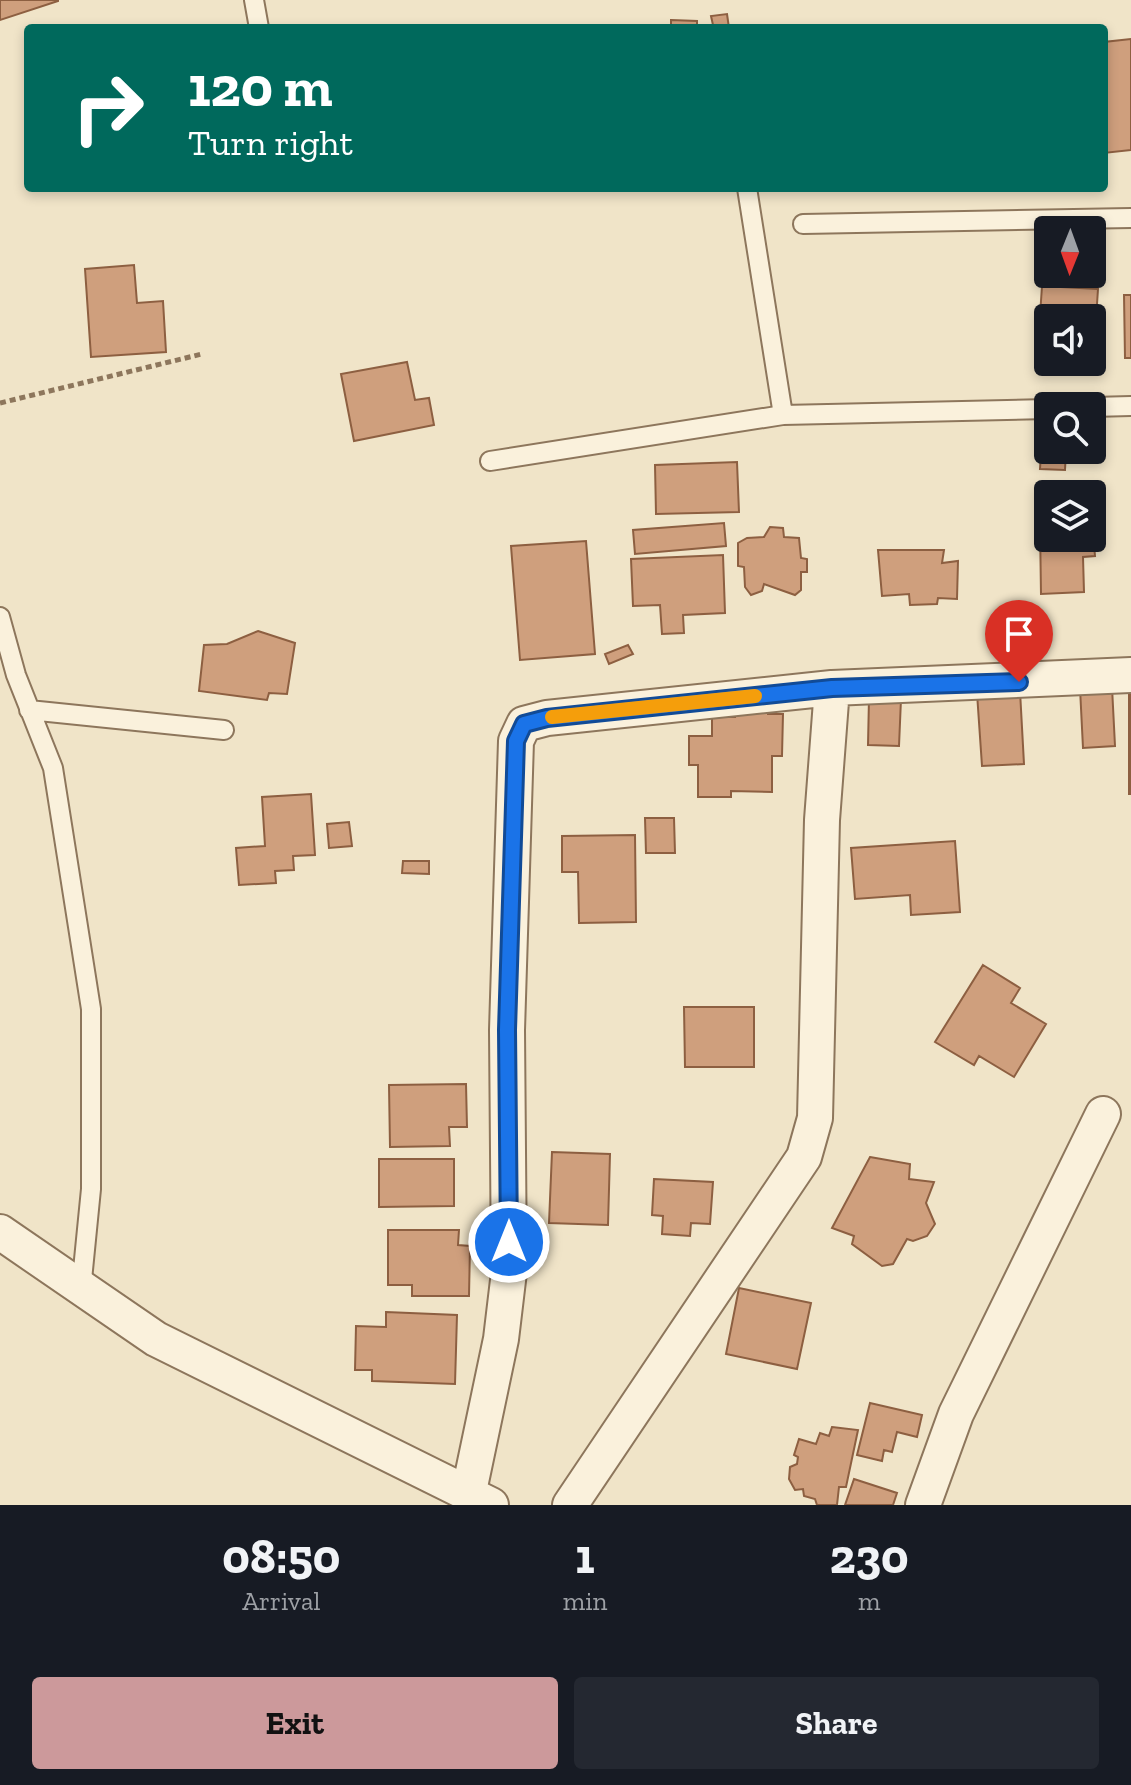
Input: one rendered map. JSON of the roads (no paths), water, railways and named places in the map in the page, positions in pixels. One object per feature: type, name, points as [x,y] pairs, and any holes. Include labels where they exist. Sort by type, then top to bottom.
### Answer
[{"type":"street","points":[[0,1232],[156,1339],[332,1424],[480,1501],[509,1272],[507,1030],[516,741],[524,724],[547,718],[832,688],[1131,675]]},
{"type":"street","points":[[570,1505],[804,1157],[815,1118],[822,820],[832,688]]},
{"type":"street","points":[[923,1505],[956,1414],[1103,1114]]},
{"type":"lane","points":[[254,0],[258,24]]},
{"type":"lane","points":[[748,192],[783,415]]},
{"type":"lane","points":[[803,224],[1131,218]]},
{"type":"lane","points":[[1106,407],[1131,406]]},
{"type":"lane","points":[[490,461],[783,415],[1034,409]]},
{"type":"lane","points":[[0,617],[29,710],[53,768],[91,1009],[91,1189],[81,1290]]},
{"type":"lane","points":[[29,710],[224,730]]}]
